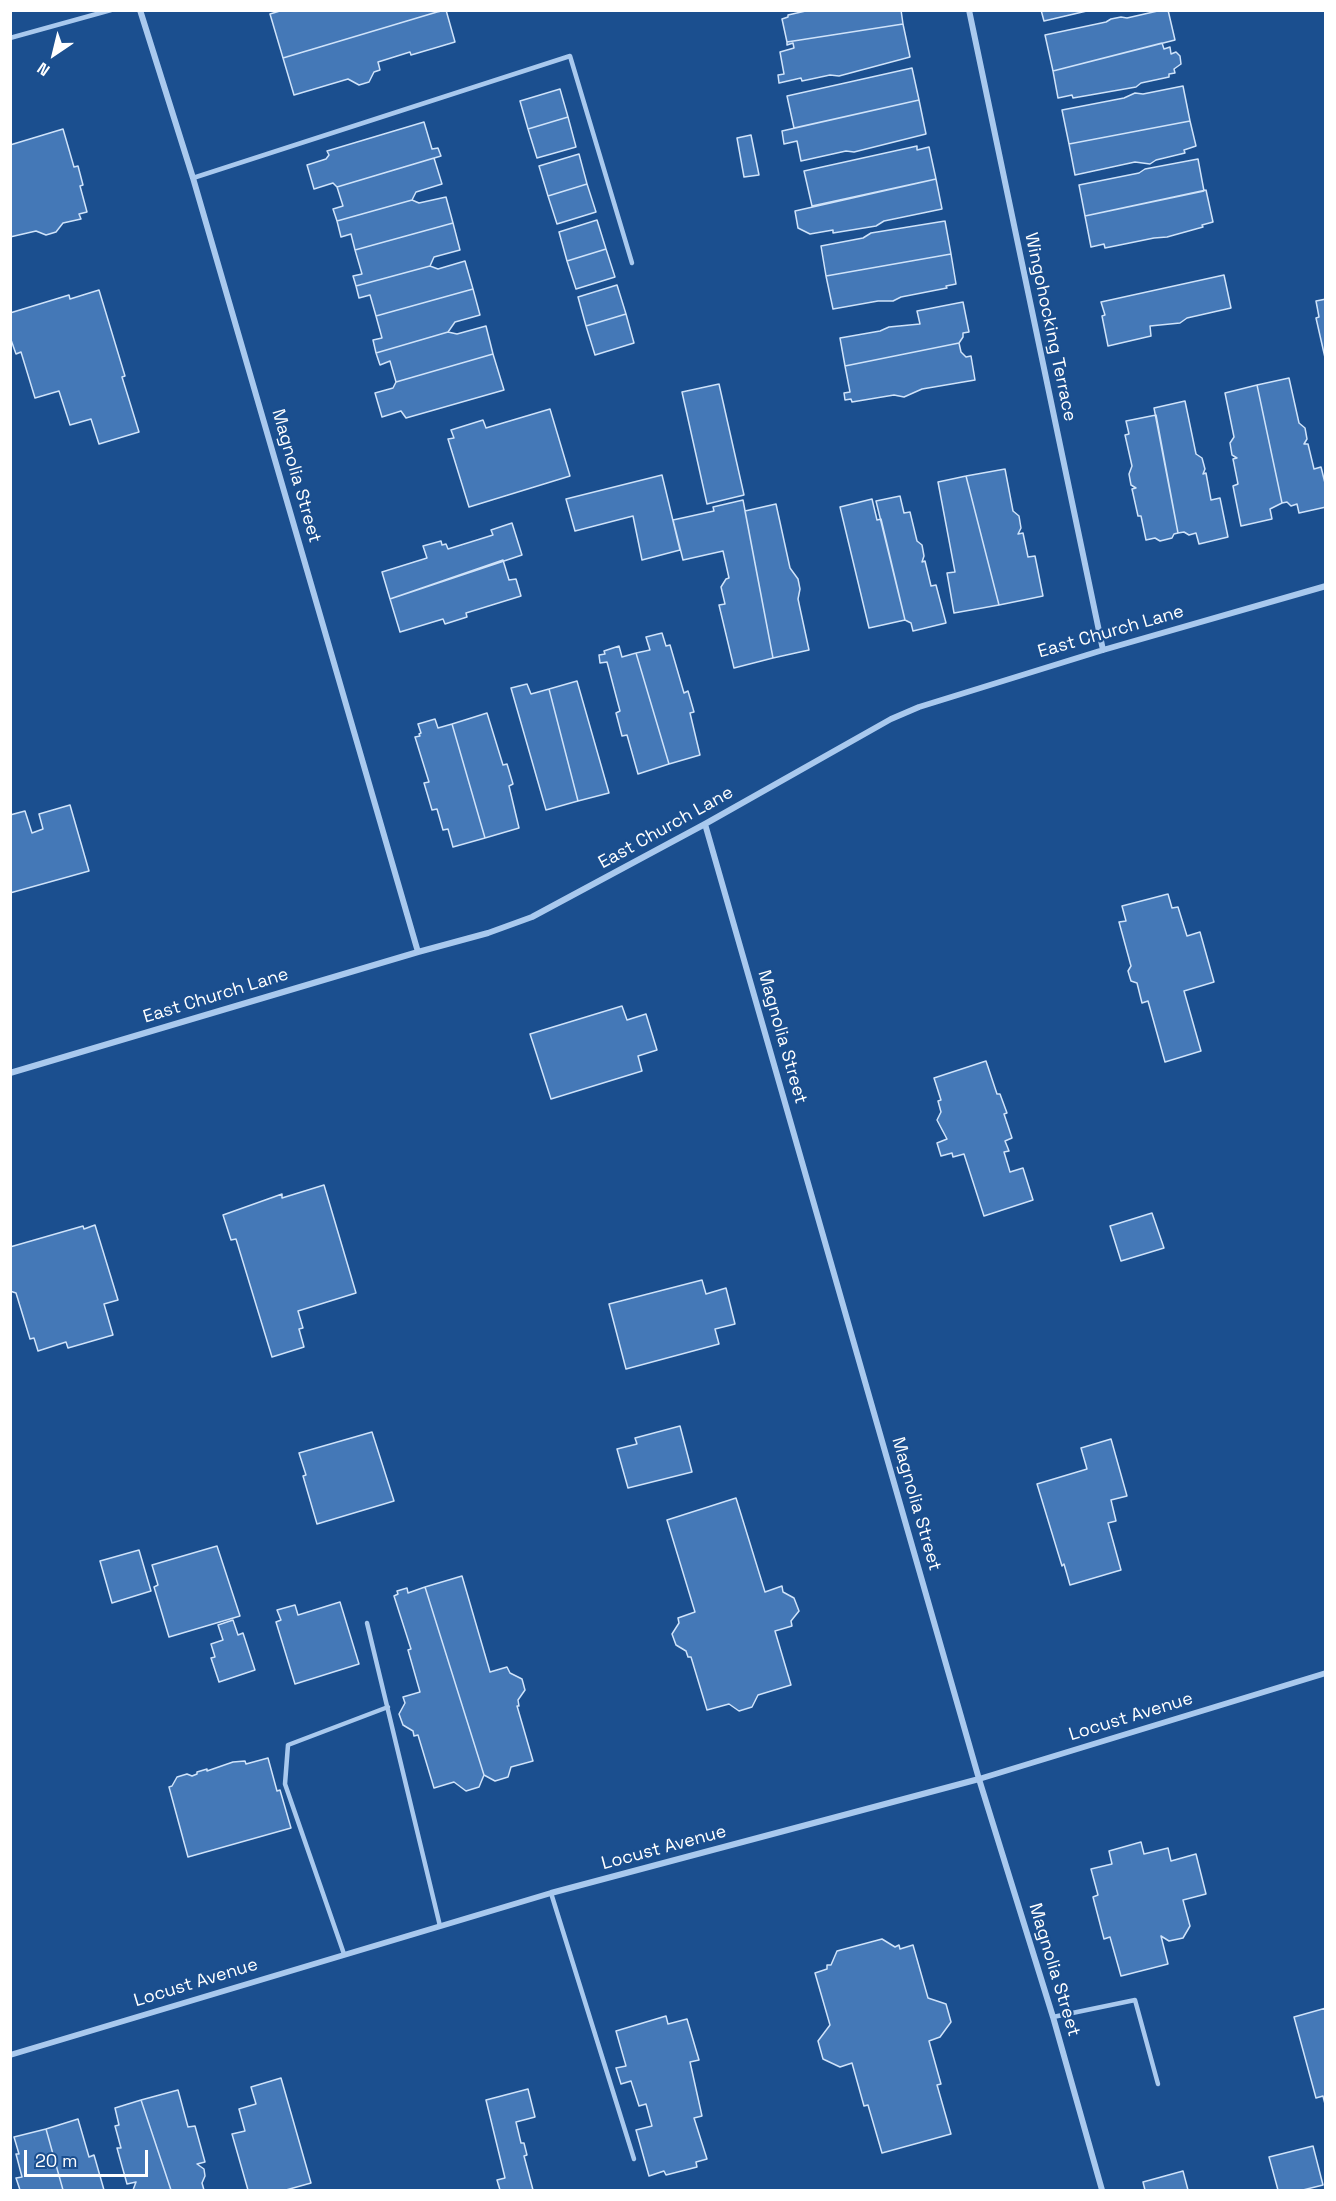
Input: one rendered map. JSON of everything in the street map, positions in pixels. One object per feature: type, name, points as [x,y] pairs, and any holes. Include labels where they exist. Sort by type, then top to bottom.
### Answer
[{"type":"street","name":"Magnolia Street","points":[[140,10],[193,178],[418,952]]},
{"type":"street","name":"Wingohocking Terrace","points":[[969,10],[1103,650]]},
{"type":"street","name":"East Church Lane","points":[[10,1072],[488,933],[531,917],[705,824],[891,718],[919,706],[1326,586]]},
{"type":"street","name":"Magnolia Street","points":[[705,824],[979,1779],[1053,2017],[1102,2190]]},
{"type":"street","name":"Locust Avenue","points":[[10,2055],[551,1893],[979,1779],[1326,1674]]},
{"type":"lane","points":[[10,38],[111,10]]},
{"type":"lane","points":[[193,178],[570,56],[632,263]]},
{"type":"lane","points":[[367,1623],[440,1926]]},
{"type":"lane","points":[[344,1954],[285,1784],[288,1745],[388,1707]]},
{"type":"lane","points":[[551,1893],[634,2159]]},
{"type":"lane","points":[[1053,2017],[1135,2000],[1158,2084]]},
{"type":"building","points":[[283,10],[436,10],[437,12],[283,58],[270,14]]},
{"type":"building","points":[[446,10],[455,42],[378,62],[380,70],[374,72],[369,82],[359,85],[348,79],[294,95],[283,58]]},
{"type":"building","points":[[810,10],[901,10],[903,24],[787,42],[782,19],[788,15]]},
{"type":"building","points":[[1041,10],[1091,10],[1044,21]]},
{"type":"building","points":[[1168,10],[1175,40],[1053,71],[1045,35],[1111,19]]},
{"type":"building","points":[[903,24],[910,57],[839,76],[830,75],[802,81],[801,78],[779,83],[778,75],[784,74],[780,52],[794,48],[793,43],[787,45],[787,42]]},
{"type":"building","points":[[1162,43],[1164,49],[1170,47],[1171,54],[1176,52],[1180,56],[1181,64],[1174,69],[1175,73],[1169,74],[1169,77],[1141,83],[1136,87],[1073,98],[1072,95],[1058,98],[1053,71]]},
{"type":"building","points":[[912,68],[919,100],[794,128],[787,96]]},
{"type":"building","points":[[1183,86],[1190,121],[1069,144],[1062,110],[1124,98],[1135,93],[1143,94]]},
{"type":"building","points":[[560,89],[568,117],[528,129],[520,101]]},
{"type":"building","points":[[919,100],[926,134],[854,152],[846,151],[801,161],[797,141],[784,144],[782,131]]},
{"type":"building","points":[[568,117],[576,147],[537,158],[528,129]]},
{"type":"building","points":[[1190,121],[1196,146],[1184,150],[1185,153],[1156,160],[1150,164],[1135,162],[1075,175],[1069,144]]},
{"type":"building","points":[[424,122],[432,149],[438,148],[441,156],[337,187],[333,183],[314,189],[307,165],[326,159],[329,155],[327,151]]},
{"type":"building","points":[[63,129],[74,167],[78,166],[83,185],[80,186],[87,212],[79,214],[81,219],[63,223],[56,232],[46,235],[36,231],[10,237],[10,145]]},
{"type":"building","points":[[751,135],[759,175],[744,177],[737,138]]},
{"type":"building","points":[[917,146],[917,150],[929,147],[936,179],[812,206],[804,171]]},
{"type":"building","points":[[579,154],[587,184],[548,196],[539,166]]},
{"type":"building","points":[[434,158],[442,184],[416,192],[412,200],[337,221],[333,209],[343,206],[337,187]]},
{"type":"building","points":[[1198,159],[1204,191],[1085,216],[1079,185]]},
{"type":"building","points":[[936,179],[942,209],[884,221],[876,226],[833,233],[833,230],[810,234],[798,228],[795,211]]},
{"type":"building","points":[[587,184],[596,212],[557,224],[548,196]]},
{"type":"building","points":[[1206,190],[1213,222],[1202,225],[1203,227],[1167,237],[1105,248],[1104,244],[1091,247],[1085,216]]},
{"type":"building","points":[[446,197],[453,223],[355,250],[351,234],[341,237],[337,221],[412,200],[419,203]]},
{"type":"building","points":[[597,220],[606,249],[567,261],[559,232]]},
{"type":"building","points":[[945,221],[951,254],[826,276],[821,246],[863,238],[871,233]]},
{"type":"building","points":[[453,223],[460,250],[434,257],[430,266],[356,286],[353,276],[362,274],[355,250]]},
{"type":"building","points":[[606,249],[615,277],[576,289],[567,261]]},
{"type":"building","points":[[951,254],[956,284],[893,301],[878,301],[833,309],[826,276]]},
{"type":"building","points":[[465,261],[473,289],[376,316],[370,295],[359,298],[356,286],[430,266],[438,269]]},
{"type":"building","points":[[1224,275],[1231,308],[1187,318],[1180,323],[1150,326],[1151,336],[1108,346],[1102,316],[1105,315],[1101,302]]},
{"type":"building","points":[[617,285],[626,314],[586,326],[578,297]]},
{"type":"building","points":[[473,289],[480,315],[455,322],[448,332],[376,353],[373,340],[382,338],[376,316]]},
{"type":"building","points":[[99,290],[139,432],[99,444],[91,419],[70,425],[59,391],[35,398],[21,352],[16,354],[10,337],[10,313],[69,295],[70,299]]},
{"type":"building","points":[[1326,299],[1326,362],[1316,318],[1319,317],[1316,301]]},
{"type":"building","points":[[963,302],[969,332],[963,333],[959,343],[845,366],[840,338],[880,331],[889,327],[920,324],[917,311]]},
{"type":"building","points":[[626,314],[634,343],[595,355],[586,326]]},
{"type":"building","points":[[486,326],[493,354],[396,382],[390,361],[380,365],[376,353],[448,332],[457,334]]},
{"type":"building","points":[[959,343],[961,352],[966,357],[971,356],[975,380],[922,389],[904,397],[894,395],[852,402],[851,399],[845,400],[844,393],[850,392],[845,366]]},
{"type":"building","points":[[493,354],[504,390],[406,418],[401,411],[382,417],[375,393],[393,388],[396,382]]},
{"type":"building","points":[[1289,378],[1299,423],[1305,428],[1307,439],[1304,444],[1308,444],[1314,469],[1321,467],[1326,487],[1326,507],[1299,513],[1297,504],[1291,506],[1287,502],[1282,503],[1257,385]]},
{"type":"building","points":[[719,384],[744,495],[707,504],[682,392]]},
{"type":"building","points":[[1257,385],[1282,503],[1270,509],[1272,519],[1241,526],[1233,486],[1238,484],[1233,459],[1237,458],[1232,455],[1230,443],[1234,437],[1225,393]]},
{"type":"building","points":[[1185,401],[1196,454],[1202,458],[1205,469],[1203,474],[1206,473],[1211,500],[1220,498],[1228,537],[1199,544],[1196,533],[1189,535],[1184,532],[1178,533],[1154,408]]},
{"type":"building","points":[[550,409],[570,476],[469,507],[448,439],[454,438],[451,430],[483,420],[486,428]]},
{"type":"building","points":[[1156,415],[1178,533],[1172,538],[1160,541],[1155,538],[1146,540],[1141,516],[1138,516],[1132,489],[1136,488],[1131,485],[1129,474],[1132,466],[1125,435],[1129,434],[1126,421]]},
{"type":"building","points":[[1005,469],[1013,511],[1019,516],[1021,528],[1018,534],[1023,533],[1028,557],[1035,556],[1043,596],[999,605],[966,476]]},
{"type":"building","points":[[662,475],[680,550],[642,560],[633,516],[575,531],[566,499]]},
{"type":"building","points":[[966,476],[999,605],[954,613],[947,573],[955,572],[938,482]]},
{"type":"building","points":[[900,496],[904,513],[910,512],[917,541],[922,545],[924,556],[922,562],[925,561],[931,586],[936,585],[946,623],[913,631],[911,623],[905,620],[876,501]]},
{"type":"building","points":[[872,499],[877,520],[881,519],[905,620],[869,628],[840,507]]},
{"type":"building","points":[[743,500],[773,658],[734,668],[719,605],[725,604],[721,587],[729,578],[723,551],[683,560],[673,520],[714,511],[713,507]]},
{"type":"building","points":[[776,504],[790,568],[798,579],[800,589],[798,599],[809,650],[773,658],[745,511]]},
{"type":"building","points":[[512,523],[522,555],[390,599],[382,572],[427,558],[423,546],[441,541],[442,545],[446,544],[448,549],[493,535],[491,530]]},
{"type":"building","points":[[503,560],[509,580],[516,579],[521,596],[466,613],[467,617],[445,624],[443,619],[400,632],[390,599]]},
{"type":"building","points":[[662,633],[666,646],[670,645],[684,693],[688,691],[694,712],[690,713],[700,755],[669,764],[636,653],[650,650],[646,637]]},
{"type":"building","points":[[619,646],[622,657],[636,653],[669,764],[638,774],[627,735],[622,736],[616,713],[620,711],[607,662],[600,663],[599,655]]},
{"type":"building","points":[[577,681],[609,793],[578,801],[549,689]]},
{"type":"building","points":[[527,684],[531,694],[549,689],[578,801],[546,810],[511,688]]},
{"type":"building","points":[[487,713],[503,765],[507,764],[513,784],[509,786],[519,828],[485,838],[452,724]]},
{"type":"building","points":[[435,719],[438,728],[452,724],[485,838],[453,847],[448,829],[443,830],[437,809],[432,810],[424,783],[429,782],[415,737],[420,736],[421,733],[418,724]]},
{"type":"building","points":[[70,805],[89,871],[10,893],[10,815],[25,811],[32,833],[43,829],[39,814]]},
{"type":"building","points":[[1168,894],[1172,908],[1178,907],[1187,936],[1200,932],[1214,982],[1184,991],[1201,1051],[1165,1062],[1148,1001],[1142,1003],[1137,983],[1131,981],[1128,971],[1131,966],[1119,922],[1126,921],[1122,906]]},
{"type":"building","points":[[622,1006],[627,1020],[646,1014],[657,1050],[638,1056],[642,1071],[551,1099],[530,1034]]},
{"type":"building","points":[[986,1061],[997,1094],[1000,1094],[1007,1113],[1004,1114],[1012,1138],[1005,1141],[1009,1151],[1004,1152],[1010,1172],[1023,1168],[1033,1200],[984,1216],[964,1154],[953,1157],[952,1153],[941,1156],[937,1143],[947,1139],[937,1120],[941,1112],[938,1101],[941,1100],[934,1078]]},
{"type":"building","points":[[324,1185],[356,1293],[298,1311],[303,1328],[299,1329],[304,1347],[272,1357],[236,1239],[231,1240],[223,1215],[282,1194],[282,1198]]},
{"type":"building","points":[[1152,1213],[1164,1248],[1121,1261],[1110,1226]]},
{"type":"building","points":[[95,1225],[118,1300],[104,1304],[113,1335],[68,1348],[66,1342],[38,1351],[34,1338],[30,1339],[16,1293],[10,1291],[10,1247],[83,1226],[84,1229]]},
{"type":"building","points":[[702,1280],[706,1294],[726,1288],[735,1324],[715,1329],[719,1344],[626,1369],[609,1304]]},
{"type":"building","points":[[680,1426],[692,1472],[628,1488],[617,1449],[637,1444],[635,1438]]},
{"type":"building","points":[[372,1432],[394,1501],[317,1524],[299,1453]]},
{"type":"building","points":[[1111,1439],[1127,1496],[1111,1500],[1116,1521],[1108,1523],[1121,1570],[1070,1585],[1037,1484],[1087,1469],[1081,1448]]},
{"type":"building","points":[[736,1498],[765,1592],[782,1586],[783,1592],[794,1598],[799,1611],[791,1621],[792,1626],[775,1631],[791,1685],[758,1695],[752,1707],[739,1711],[729,1704],[707,1710],[691,1657],[688,1657],[686,1651],[676,1645],[672,1634],[679,1623],[678,1618],[695,1612],[667,1520]]},
{"type":"building","points":[[217,1546],[240,1616],[169,1637],[154,1587],[158,1585],[152,1565]]},
{"type":"building","points":[[139,1550],[151,1591],[112,1603],[100,1561]]},
{"type":"building","points":[[462,1576],[490,1672],[507,1667],[510,1673],[522,1679],[525,1690],[517,1706],[533,1761],[511,1767],[508,1777],[495,1781],[484,1775],[425,1587]]},
{"type":"building","points":[[425,1587],[484,1775],[479,1787],[466,1791],[454,1782],[434,1788],[418,1735],[414,1736],[413,1731],[403,1725],[399,1714],[405,1703],[403,1697],[420,1692],[408,1650],[411,1649],[394,1596],[398,1594],[397,1591],[407,1588],[408,1593]]},
{"type":"building","points":[[340,1602],[359,1664],[295,1684],[276,1622],[281,1620],[277,1610],[295,1605],[298,1615]]},
{"type":"building","points":[[233,1620],[238,1635],[243,1633],[255,1670],[219,1682],[211,1658],[215,1657],[211,1644],[223,1640],[218,1625]]},
{"type":"building","points":[[268,1758],[291,1828],[188,1857],[169,1787],[177,1777],[187,1774],[192,1776],[197,1772],[233,1762],[245,1761],[246,1764]]},
{"type":"building","points":[[1141,1842],[1144,1854],[1168,1848],[1171,1861],[1196,1854],[1206,1894],[1183,1900],[1190,1926],[1183,1938],[1169,1941],[1161,1936],[1168,1964],[1121,1976],[1110,1937],[1104,1939],[1093,1897],[1098,1895],[1091,1869],[1112,1864],[1109,1851]]},
{"type":"building","points":[[882,1939],[895,1947],[899,1945],[900,1949],[913,1945],[928,1998],[946,2004],[951,2022],[940,2037],[929,2041],[941,2084],[937,2085],[951,2134],[882,2153],[868,2105],[864,2106],[852,2063],[840,2067],[823,2059],[818,2041],[830,2025],[815,1973],[831,1965],[837,1951]]},
{"type":"building","points":[[1326,2008],[1325,2104],[1323,2096],[1316,2098],[1294,2017]]},
{"type":"building","points":[[666,2016],[668,2024],[687,2019],[699,2060],[690,2062],[702,2116],[694,2118],[707,2159],[696,2162],[697,2167],[666,2175],[664,2171],[649,2176],[636,2130],[652,2126],[646,2104],[639,2106],[631,2081],[621,2084],[616,2068],[626,2066],[616,2031]]},
{"type":"building","points":[[281,2078],[311,2183],[286,2190],[248,2190],[232,2134],[245,2131],[239,2109],[256,2104],[251,2087]]},
{"type":"building","points":[[528,2089],[535,2117],[516,2122],[521,2143],[524,2143],[527,2155],[524,2156],[533,2190],[500,2190],[497,2180],[505,2178],[486,2100]]},
{"type":"building","points":[[178,2090],[188,2127],[195,2126],[205,2162],[197,2164],[204,2169],[205,2176],[202,2183],[204,2190],[171,2190],[141,2100]]},
{"type":"building","points":[[141,2100],[171,2190],[133,2190],[136,2182],[127,2184],[117,2148],[121,2148],[115,2126],[119,2125],[115,2108]]},
{"type":"building","points":[[78,2119],[89,2157],[94,2155],[104,2190],[63,2190],[46,2129]]},
{"type":"building","points":[[46,2129],[63,2190],[20,2190],[16,2178],[22,2177],[14,2137]]},
{"type":"building","points":[[1313,2146],[1323,2185],[1303,2190],[1278,2190],[1269,2157]]},
{"type":"building","points":[[1183,2171],[1188,2190],[1145,2190],[1143,2182]]}]
